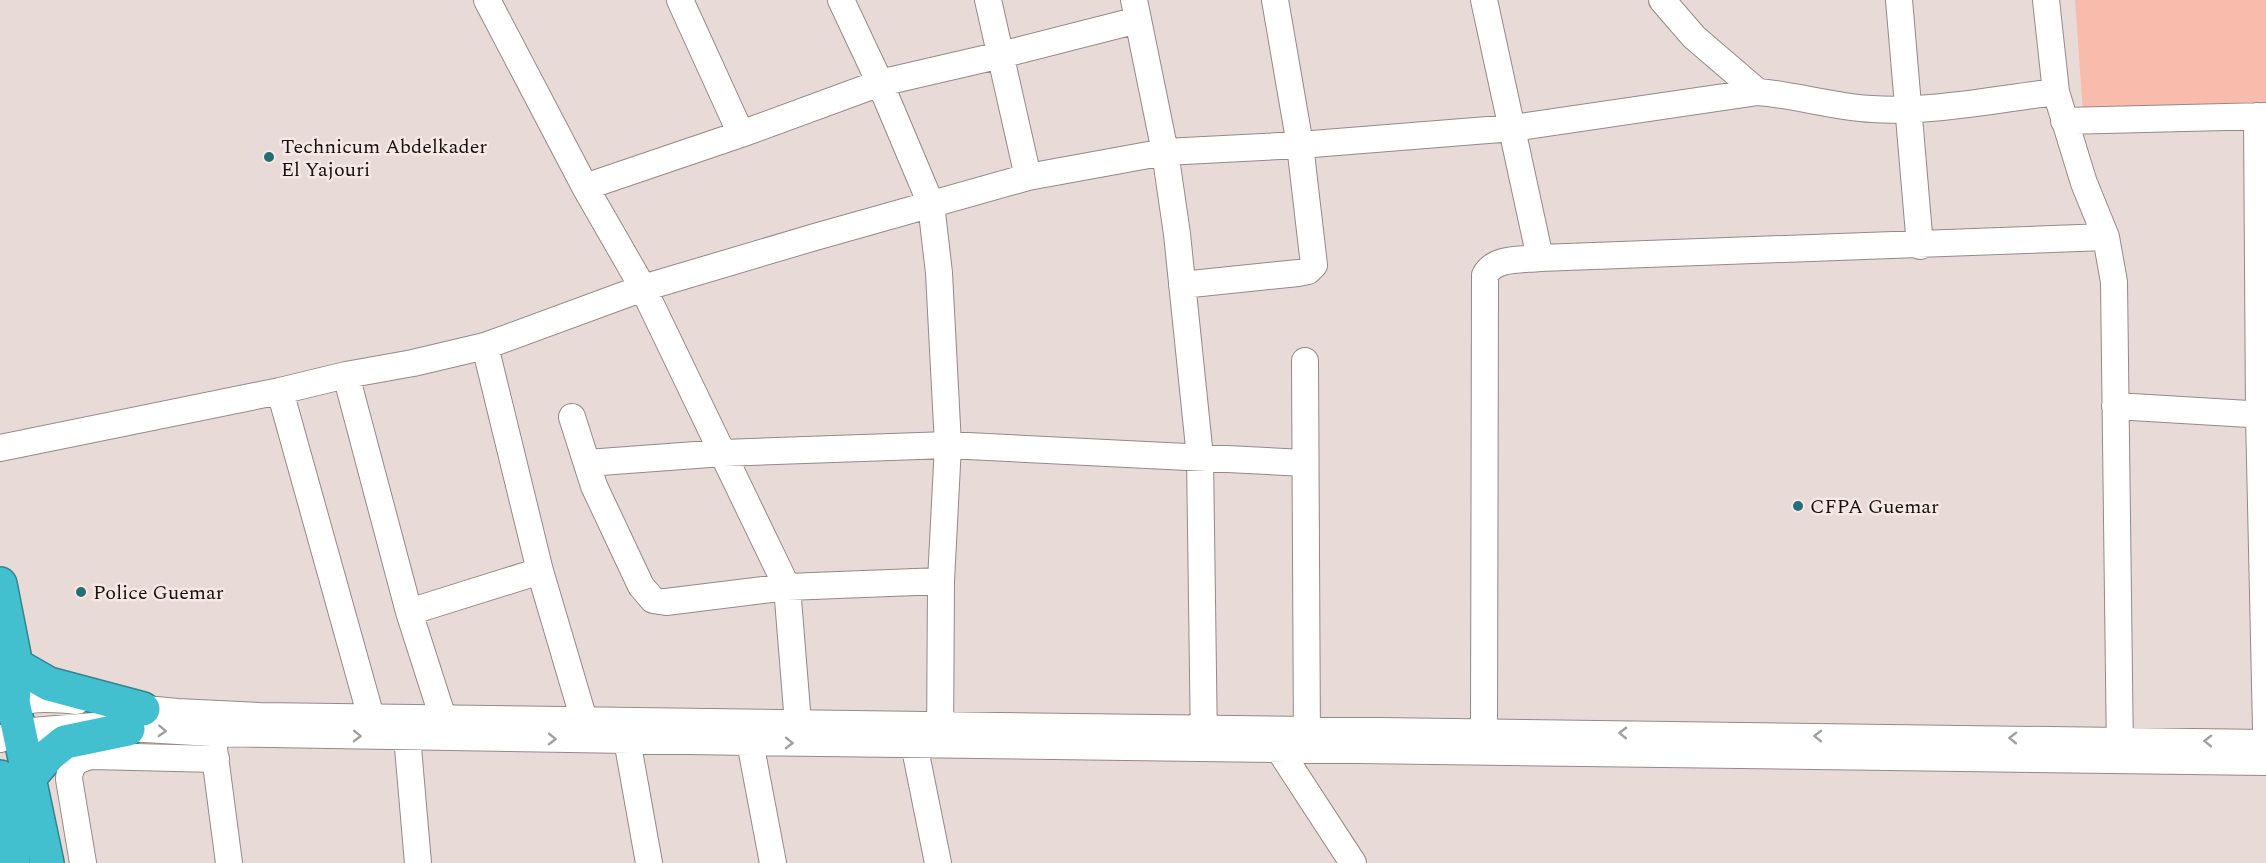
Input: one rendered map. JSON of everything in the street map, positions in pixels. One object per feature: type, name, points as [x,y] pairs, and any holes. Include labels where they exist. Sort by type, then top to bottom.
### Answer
[{"type":"highway","points":[[0,584],[16,665],[8,720],[15,777],[14,863]]},
{"type":"highway","points":[[16,665],[49,684],[136,719]]},
{"type":"highway","points":[[15,777],[65,742],[136,719]]},
{"type":"highway","points":[[15,777],[47,863]]},
{"type":"street","points":[[487,0],[585,187],[643,288],[787,586],[798,723]]},
{"type":"street","points":[[680,0],[741,134]]},
{"type":"street","points":[[841,0],[880,83],[931,204],[939,273],[948,445],[941,580],[940,734]]},
{"type":"street","points":[[988,0],[1028,177]]},
{"type":"street","points":[[1182,285],[1299,273],[1308,271],[1314,265],[1300,145],[1275,0]]},
{"type":"street","points":[[1485,0],[1540,258]]},
{"type":"street","points":[[1662,0],[1694,37],[1758,93]]},
{"type":"street","points":[[1899,0],[1920,246]]},
{"type":"street","points":[[2046,0],[2056,92],[2084,183],[2106,237],[2114,282],[2120,750]]},
{"type":"street","points":[[585,187],[741,134],[880,83],[1001,55],[1136,10],[1165,152],[1200,457],[1204,738]]},
{"type":"street","points":[[0,448],[413,363],[485,346],[643,288],[931,204],[1028,177],[1165,152],[1300,145],[1513,128],[1758,93],[1780,94],[1842,106],[1909,110],[2056,92]]},
{"type":"street","points":[[2064,121],[2261,116],[2266,728]]},
{"type":"street","points":[[1484,731],[1485,275],[1489,267],[1496,262],[1540,258],[1920,246],[2106,237]]},
{"type":"street","points":[[485,346],[540,571],[584,720]]},
{"type":"street","points":[[1305,361],[1307,739]]},
{"type":"street","points":[[346,375],[409,612],[443,718]]},
{"type":"street","points":[[279,391],[371,717]]},
{"type":"street","points":[[2115,406],[2262,415]]},
{"type":"street","points":[[572,417],[594,486],[641,586],[653,600],[666,602],[787,586],[941,580]]},
{"type":"street","points":[[587,463],[723,453],[948,445],[1305,463]]},
{"type":"street","points":[[409,612],[540,571]]},
{"type":"street","points":[[8,720],[87,727],[136,719],[241,715],[798,723],[940,734],[2120,750],[2266,742]]},
{"type":"street","points":[[136,719],[212,733],[914,744],[940,734]]},
{"type":"street","points":[[1204,738],[1278,748],[1307,739],[1484,731],[2120,750],[2266,762]]},
{"type":"street","points":[[212,733],[229,863]]},
{"type":"street","points":[[407,736],[418,863]]},
{"type":"street","points":[[627,740],[649,863]]},
{"type":"street","points":[[750,742],[773,863]]},
{"type":"street","points":[[914,744],[938,863]]},
{"type":"street","points":[[1278,748],[1353,863]]},
{"type":"street","points":[[83,863],[69,779],[74,763],[92,756],[216,759]]},
{"type":"shaded area","points":[[2075,0],[2266,0],[2266,103],[2083,112]]},
{"type":"place","name":"Technicum Abdelkader El Yajouri","points":[[269,157]]},
{"type":"place","name":"CFPA Guemar","points":[[1798,506]]},
{"type":"place","name":"Police Guemar","points":[[81,592]]}]
